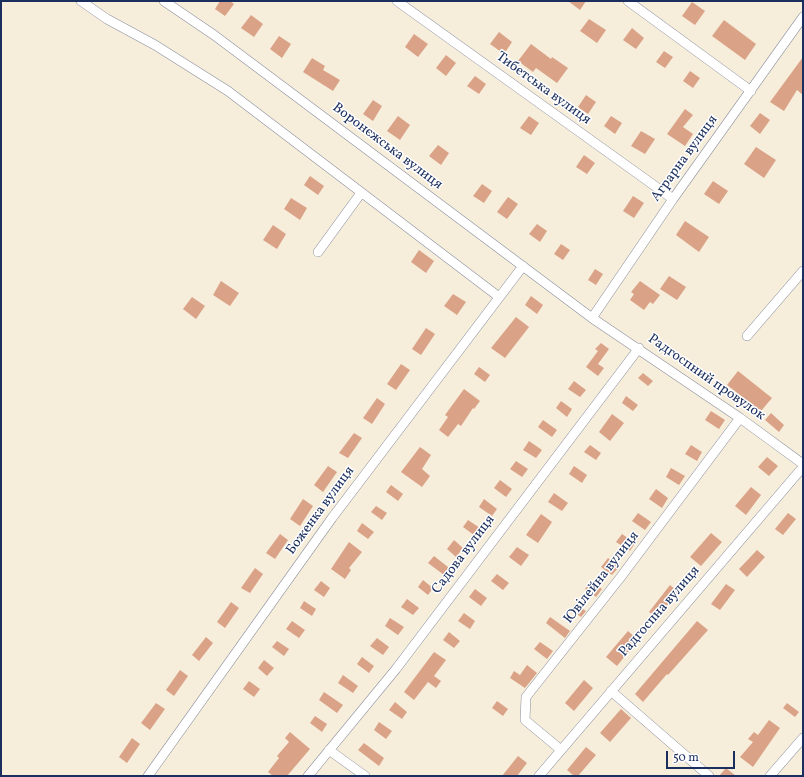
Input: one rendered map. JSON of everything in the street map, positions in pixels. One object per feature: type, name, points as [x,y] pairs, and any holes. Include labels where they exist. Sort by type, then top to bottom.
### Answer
[{"type":"street","points":[[81,1],[107,19],[155,45],[228,91],[499,297]]},
{"type":"street","name":"Воронєжська вулиця","points":[[164,1],[214,35],[592,318]]},
{"type":"street","name":"Тибетська вулиця","points":[[396,1],[673,199]]},
{"type":"street","points":[[628,1],[751,91]]},
{"type":"street","name":"Аграрна вулиця","points":[[592,318],[673,199],[803,18]]},
{"type":"street","points":[[318,252],[361,193]]},
{"type":"street","name":"Боженка вулиця","points":[[148,776],[332,518],[523,266]]},
{"type":"street","points":[[747,336],[803,271]]},
{"type":"street","name":"Радгоспний провулок","points":[[592,318],[639,348],[740,418],[803,465]]},
{"type":"street","name":"Садова вулиця","points":[[308,776],[396,669],[639,348]]},
{"type":"street","name":"Ювілейна вулиця","points":[[561,750],[525,720],[526,697],[620,578],[740,418]]},
{"type":"street","name":"Радгоспна вулиця","points":[[539,776],[803,465]]},
{"type":"street","points":[[611,692],[709,776]]},
{"type":"street","points":[[770,776],[803,738]]},
{"type":"street","points":[[329,750],[365,776]]},
{"type":"building","points":[[220,1],[230,1],[234,4],[225,16],[215,9]]},
{"type":"building","points":[[568,1],[586,1],[580,10]]},
{"type":"building","points":[[692,2],[705,11],[695,25],[682,16]]},
{"type":"building","points":[[251,15],[263,24],[254,37],[241,28]]},
{"type":"building","points":[[589,19],[606,30],[597,43],[580,31]]},
{"type":"building","points":[[724,20],[756,44],[745,60],[712,36]]},
{"type":"building","points":[[632,28],[644,38],[636,49],[623,40]]},
{"type":"building","points":[[499,32],[512,42],[504,54],[490,44]]},
{"type":"building","points":[[414,34],[428,44],[418,57],[405,47]]},
{"type":"building","points":[[279,36],[291,44],[282,58],[270,49]]},
{"type":"building","points":[[531,44],[551,59],[552,57],[568,68],[557,83],[536,68],[533,72],[518,61]]},
{"type":"building","points":[[664,51],[673,57],[665,68],[656,62]]},
{"type":"building","points":[[446,55],[456,63],[446,76],[436,68]]},
{"type":"building","points":[[803,57],[803,95],[797,90],[784,111],[770,102]]},
{"type":"building","points":[[312,58],[325,66],[323,70],[340,80],[333,91],[303,72]]},
{"type":"building","points":[[690,71],[700,78],[693,88],[683,81]]},
{"type":"building","points":[[475,76],[486,84],[479,94],[467,86]]},
{"type":"building","points":[[586,95],[596,102],[588,114],[578,107]]},
{"type":"building","points":[[373,100],[382,106],[373,121],[363,114]]},
{"type":"building","points":[[685,109],[693,115],[683,127],[693,134],[685,146],[667,134]]},
{"type":"building","points":[[760,113],[770,120],[760,134],[750,126]]},
{"type":"building","points":[[398,116],[410,125],[400,140],[387,131]]},
{"type":"building","points":[[529,116],[539,123],[531,135],[520,128]]},
{"type":"building","points":[[611,116],[622,123],[615,134],[604,126]]},
{"type":"building","points":[[641,131],[655,139],[645,154],[631,146]]},
{"type":"building","points":[[438,145],[449,153],[441,165],[429,156]]},
{"type":"building","points":[[756,147],[776,160],[764,178],[744,164]]},
{"type":"building","points":[[584,155],[595,163],[587,174],[576,167]]},
{"type":"building","points":[[310,176],[324,186],[318,195],[304,185]]},
{"type":"building","points":[[713,181],[728,191],[719,204],[704,194]]},
{"type":"building","points":[[482,184],[492,191],[484,203],[473,196]]},
{"type":"building","points":[[633,196],[644,203],[634,218],[623,211]]},
{"type":"building","points":[[508,197],[518,204],[507,219],[497,212]]},
{"type":"building","points":[[291,198],[307,208],[300,220],[284,209]]},
{"type":"building","points":[[685,221],[709,237],[699,252],[676,235]]},
{"type":"building","points":[[537,224],[547,231],[540,242],[529,234]]},
{"type":"building","points":[[273,225],[286,234],[277,249],[263,240]]},
{"type":"building","points":[[561,244],[570,250],[563,260],[554,254]]},
{"type":"building","points":[[419,250],[434,261],[426,273],[411,262]]},
{"type":"building","points":[[595,269],[603,274],[596,285],[588,280]]},
{"type":"building","points":[[669,276],[686,287],[677,300],[660,289]]},
{"type":"building","points":[[221,281],[239,293],[230,306],[213,295]]},
{"type":"building","points":[[640,281],[660,295],[653,304],[650,302],[644,310],[630,300],[634,294],[631,292]]},
{"type":"building","points":[[453,294],[466,302],[457,315],[444,306]]},
{"type":"building","points":[[531,296],[543,305],[537,314],[525,305]]},
{"type":"building","points":[[192,297],[205,306],[196,319],[183,309]]},
{"type":"building","points":[[516,317],[529,327],[505,358],[491,348]]},
{"type":"building","points":[[426,328],[435,334],[421,355],[412,349]]},
{"type":"building","points":[[601,343],[609,349],[598,364],[604,368],[598,376],[586,367],[598,351],[595,349]]},
{"type":"building","points":[[401,364],[410,370],[396,390],[387,384]]},
{"type":"building","points":[[479,367],[490,375],[485,382],[474,374]]},
{"type":"building","points":[[738,371],[772,398],[761,411],[727,385]]},
{"type":"building","points":[[643,373],[653,381],[648,386],[638,378]]},
{"type":"building","points":[[574,381],[586,390],[580,397],[568,389]]},
{"type":"building","points":[[464,389],[480,401],[474,409],[473,408],[461,426],[458,424],[448,437],[439,430],[448,417],[445,415]]},
{"type":"building","points":[[626,396],[638,405],[633,411],[622,403]]},
{"type":"building","points":[[377,398],[385,404],[372,424],[363,418]]},
{"type":"building","points":[[561,401],[572,409],[567,417],[556,408]]},
{"type":"building","points":[[711,411],[725,420],[719,429],[705,420]]},
{"type":"building","points":[[771,413],[784,425],[779,432],[765,420]]},
{"type":"building","points":[[612,414],[624,423],[610,441],[599,432]]},
{"type":"building","points":[[543,420],[557,430],[552,437],[538,427]]},
{"type":"building","points":[[354,433],[362,438],[348,458],[339,453]]},
{"type":"building","points":[[529,441],[542,450],[536,458],[523,450]]},
{"type":"building","points":[[590,445],[601,453],[596,460],[584,452]]},
{"type":"building","points":[[691,445],[702,452],[697,461],[685,454]]},
{"type":"building","points":[[420,447],[431,455],[422,469],[430,476],[422,487],[401,472]]},
{"type":"building","points":[[767,457],[778,466],[769,476],[758,467]]},
{"type":"building","points":[[516,461],[528,469],[522,477],[510,469]]},
{"type":"building","points":[[328,466],[337,472],[323,492],[314,485]]},
{"type":"building","points":[[574,466],[587,475],[582,483],[569,474]]},
{"type":"building","points":[[671,468],[685,476],[679,485],[666,477]]},
{"type":"building","points":[[500,480],[512,489],[506,497],[494,488]]},
{"type":"building","points":[[391,485],[403,494],[398,501],[386,492]]},
{"type":"building","points":[[751,487],[761,495],[746,515],[735,506]]},
{"type":"building","points":[[656,489],[668,498],[662,508],[649,499]]},
{"type":"building","points":[[554,493],[568,503],[562,511],[548,502]]},
{"type":"building","points":[[303,499],[313,506],[300,526],[290,519]]},
{"type":"building","points":[[484,499],[497,509],[492,516],[479,507]]},
{"type":"building","points":[[376,506],[387,513],[382,520],[371,512]]},
{"type":"building","points":[[638,513],[651,522],[645,530],[632,521]]},
{"type":"building","points":[[788,513],[796,519],[783,535],[775,529]]},
{"type":"building","points":[[541,514],[552,522],[538,543],[526,535]]},
{"type":"building","points":[[468,520],[480,528],[474,535],[463,527]]},
{"type":"building","points":[[362,523],[374,532],[368,539],[357,531]]},
{"type":"building","points":[[711,533],[722,542],[701,566],[690,557]]},
{"type":"building","points":[[280,534],[288,540],[275,559],[266,553]]},
{"type":"building","points":[[622,534],[635,543],[630,551],[616,542]]},
{"type":"building","points":[[454,540],[463,548],[456,557],[447,549]]},
{"type":"building","points":[[349,542],[362,552],[349,568],[351,570],[345,579],[331,569]]},
{"type":"building","points":[[517,547],[529,555],[521,566],[509,557]]},
{"type":"building","points":[[757,550],[765,557],[747,577],[739,569]]},
{"type":"building","points":[[434,556],[448,567],[448,570],[444,575],[428,563]]},
{"type":"building","points":[[608,558],[619,567],[612,575],[601,567]]},
{"type":"building","points":[[255,568],[263,574],[250,593],[241,588]]},
{"type":"building","points":[[497,574],[509,583],[503,590],[491,581]]},
{"type":"building","points":[[423,580],[433,588],[428,595],[418,587]]},
{"type":"building","points":[[321,581],[330,588],[324,597],[314,590]]},
{"type":"building","points":[[591,581],[602,589],[596,597],[585,589]]},
{"type":"building","points":[[726,584],[735,590],[720,610],[711,604]]},
{"type":"building","points":[[670,585],[678,592],[657,618],[649,612]]},
{"type":"building","points":[[475,589],[487,598],[481,606],[469,597]]},
{"type":"building","points":[[407,599],[419,608],[413,615],[401,607]]},
{"type":"building","points":[[304,601],[316,609],[312,616],[300,608]]},
{"type":"building","points":[[231,602],[239,608],[225,628],[217,622]]},
{"type":"building","points":[[575,604],[586,611],[581,617],[571,610]]},
{"type":"building","points":[[464,613],[475,621],[470,629],[458,621]]},
{"type":"building","points":[[550,617],[570,631],[565,638],[546,623]]},
{"type":"building","points":[[390,618],[404,627],[398,635],[385,626]]},
{"type":"building","points":[[292,621],[305,630],[299,638],[286,629]]},
{"type":"building","points":[[697,621],[708,630],[643,702],[635,694]]},
{"type":"building","points":[[628,631],[638,640],[617,666],[606,657]]},
{"type":"building","points":[[449,632],[460,641],[454,648],[443,640]]},
{"type":"building","points":[[206,637],[213,643],[199,661],[192,655]]},
{"type":"building","points":[[377,638],[389,647],[383,655],[370,646]]},
{"type":"building","points":[[277,641],[289,649],[284,656],[272,647]]},
{"type":"building","points":[[540,642],[553,651],[547,659],[534,649]]},
{"type":"building","points":[[434,652],[446,660],[434,676],[441,681],[436,688],[428,682],[414,700],[404,692]]},
{"type":"building","points":[[362,657],[374,666],[369,673],[357,664]]},
{"type":"building","points":[[264,660],[274,668],[267,676],[258,668]]},
{"type":"building","points":[[527,665],[537,673],[525,688],[510,678],[514,671],[520,675]]},
{"type":"building","points":[[180,670],[188,676],[174,696],[166,690]]},
{"type":"building","points":[[343,675],[358,686],[353,693],[338,683]]},
{"type":"building","points":[[584,680],[593,688],[574,711],[565,703]]},
{"type":"building","points":[[249,681],[260,689],[254,697],[243,689]]},
{"type":"building","points":[[324,692],[343,705],[337,713],[319,700]]},
{"type":"building","points":[[497,701],[508,709],[503,716],[492,708]]},
{"type":"building","points":[[395,702],[407,712],[402,719],[389,710]]},
{"type":"building","points":[[156,703],[165,709],[150,730],[141,723]]},
{"type":"building","points":[[787,703],[799,712],[795,717],[783,708]]},
{"type":"building","points":[[621,709],[631,718],[610,742],[600,733]]},
{"type":"building","points":[[315,716],[327,724],[322,732],[310,723]]},
{"type":"building","points":[[769,720],[780,728],[753,767],[740,757],[753,742],[748,739],[754,732],[758,735]]},
{"type":"building","points":[[379,722],[392,731],[386,739],[374,730]]},
{"type":"building","points":[[290,732],[310,749],[287,776],[273,776],[268,772],[279,758],[277,756],[289,742],[285,738]]},
{"type":"building","points":[[132,738],[140,744],[127,763],[119,757]]},
{"type":"building","points":[[364,743],[384,758],[379,766],[358,750]]},
{"type":"building","points":[[586,747],[596,755],[578,776],[574,776],[567,770]]},
{"type":"building","points":[[518,756],[527,763],[517,776],[502,776]]},
{"type":"building","points":[[726,768],[736,776],[719,776]]}]
